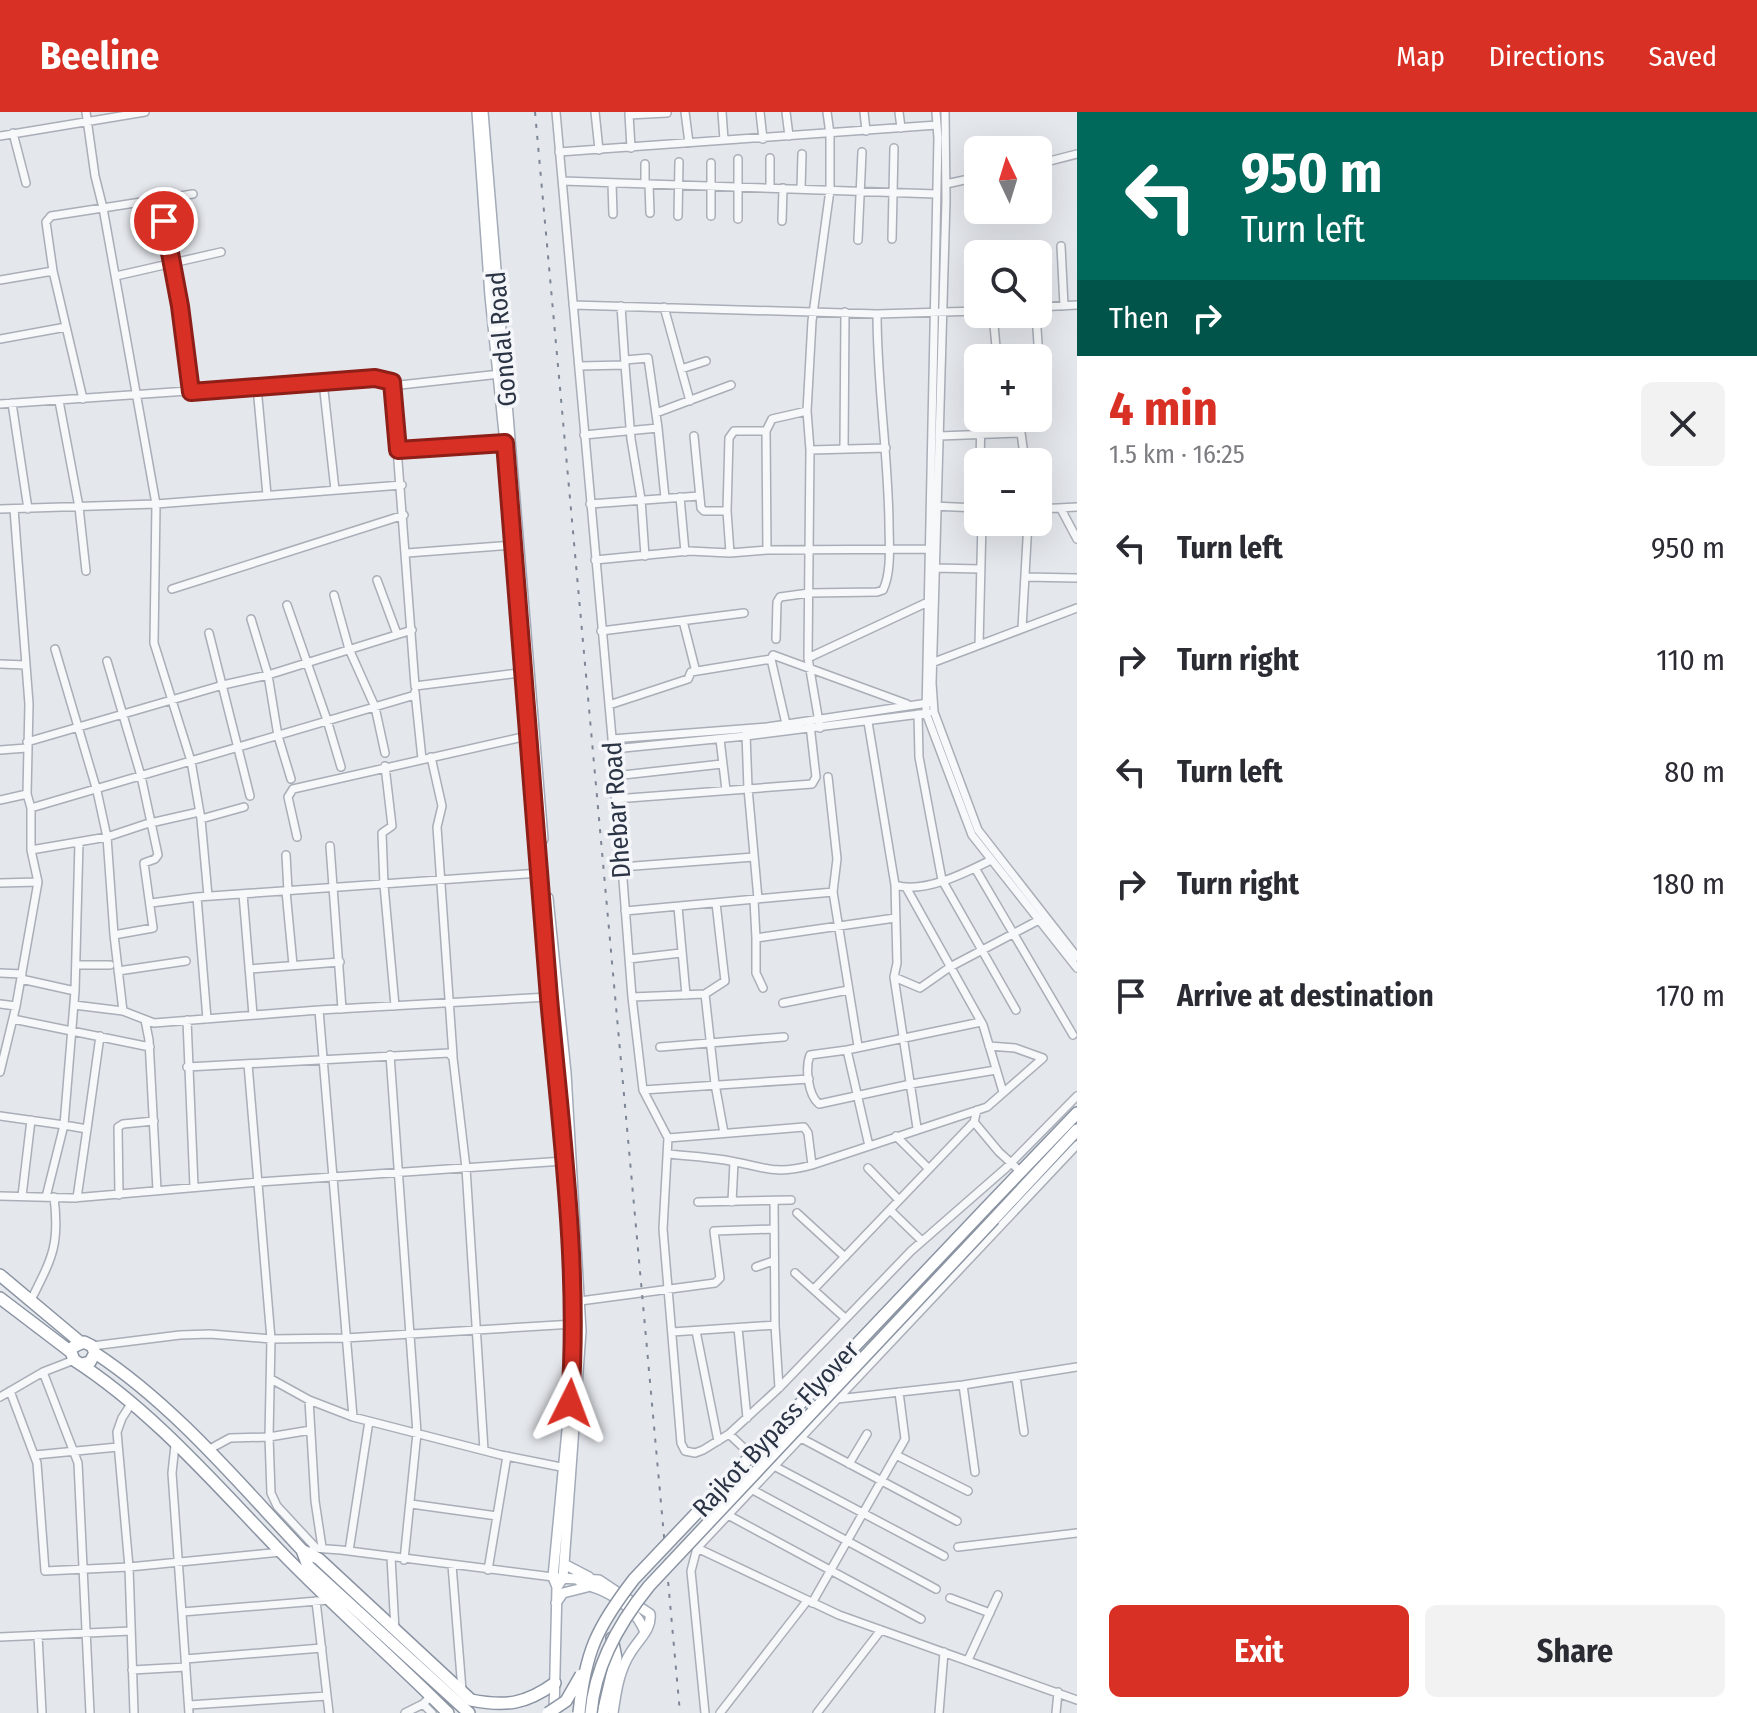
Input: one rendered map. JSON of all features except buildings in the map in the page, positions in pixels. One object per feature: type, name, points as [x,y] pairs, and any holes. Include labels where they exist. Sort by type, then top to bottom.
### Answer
[{"type":"highway","name":"Rajkot Bypass Flyover","points":[[579,1713],[583,1673],[597,1635],[613,1606],[634,1579],[1077,1113]]},
{"type":"highway","name":"Rajkot Bypass Flyover","points":[[591,1713],[597,1682],[612,1638],[653,1581],[994,1219],[1038,1179],[1052,1157],[1077,1130]]},
{"type":"highway","points":[[1052,1157],[1074,1149]]},
{"type":"highway","points":[[0,1275],[140,1387],[208,1450],[302,1550],[319,1559],[471,1700],[509,1703],[535,1698],[555,1683]]},
{"type":"highway","points":[[0,1298],[131,1404],[427,1700],[448,1713]]},
{"type":"highway","points":[[76,1359],[89,1347]]},
{"type":"highway","points":[[76,1359],[90,1362],[89,1347]]},
{"type":"highway","points":[[302,1550],[308,1566],[469,1713]]},
{"type":"highway","points":[[603,1713],[616,1658],[612,1638]]},
{"type":"highway","points":[[551,1713],[566,1707],[583,1673]]},
{"type":"main road","points":[[477,112],[502,374],[549,997],[568,1160],[577,1327],[564,1564],[557,1581]]},
{"type":"main road","name":"Gondal Road","points":[[483,112],[526,672],[580,1301],[577,1327]]},
{"type":"main road","points":[[551,1713],[555,1683],[557,1581],[568,1468]]},
{"type":"main road","points":[[564,1564],[588,1582]]},
{"type":"main road","points":[[557,1581],[578,1580],[611,1586],[647,1610],[651,1623],[628,1655],[619,1677],[613,1713]]},
{"type":"main road","points":[[556,1603],[563,1593],[588,1582]]},
{"type":"street","points":[[86,112],[156,504],[154,643],[191,761],[208,896]]},
{"type":"street","points":[[0,136],[145,112]]},
{"type":"street","name":"Dhebar Road","points":[[556,112],[632,997],[643,1090],[668,1138],[663,1219],[682,1448],[695,1453],[729,1434],[747,1418],[922,1241],[1011,1163],[1077,1096]]},
{"type":"street","points":[[595,112],[599,150]]},
{"type":"street","points":[[685,112],[689,143]]},
{"type":"street","points":[[722,112],[724,140]]},
{"type":"street","points":[[760,112],[763,139]]},
{"type":"street","points":[[786,112],[789,136]]},
{"type":"street","points":[[615,799],[814,783],[816,777],[815,724],[808,658],[810,450],[807,411],[813,312],[830,190],[827,112]]},
{"type":"street","points":[[864,112],[866,131]]},
{"type":"street","points":[[899,112],[901,128]]},
{"type":"street","points":[[936,112],[939,436],[928,602],[930,703],[925,713],[919,757],[942,880],[1016,1010]]},
{"type":"street","points":[[934,506],[938,312],[946,184],[945,112]]},
{"type":"street","points":[[631,148],[629,114],[667,113]]},
{"type":"street","points":[[559,152],[937,125]]},
{"type":"street","points":[[13,133],[26,183]]},
{"type":"street","points":[[892,239],[894,148]]},
{"type":"street","points":[[858,240],[862,152]]},
{"type":"street","points":[[801,189],[802,154]]},
{"type":"street","points":[[1052,160],[1077,154]]},
{"type":"street","points":[[770,158],[770,188]]},
{"type":"street","points":[[738,159],[738,219]]},
{"type":"street","points":[[678,216],[679,162]]},
{"type":"street","points":[[711,163],[711,216]]},
{"type":"street","points":[[645,164],[650,213]]},
{"type":"street","points":[[946,184],[964,180]]},
{"type":"street","points":[[563,181],[936,194]]},
{"type":"street","points":[[612,183],[613,214]]},
{"type":"street","points":[[782,221],[783,188]]},
{"type":"street","points":[[83,399],[53,271],[47,219],[193,194]]},
{"type":"street","points":[[160,199],[180,306],[191,392]]},
{"type":"street","points":[[1061,246],[1064,306]]},
{"type":"street","points":[[116,276],[221,252]]},
{"type":"street","points":[[0,280],[53,271]]},
{"type":"street","points":[[573,305],[877,314],[964,311]]},
{"type":"street","points":[[1052,306],[1077,305]]},
{"type":"street","points":[[621,306],[645,556]]},
{"type":"street","points":[[664,307],[690,401]]},
{"type":"street","points":[[844,449],[845,312]]},
{"type":"street","points":[[786,724],[772,657],[778,599],[809,593],[883,590],[886,584],[889,548],[886,448],[877,351],[877,314]]},
{"type":"street","points":[[0,339],[66,327]]},
{"type":"street","points":[[579,366],[648,358],[665,498]]},
{"type":"street","points":[[681,369],[706,361]]},
{"type":"street","points":[[0,404],[375,378],[400,385],[502,374]]},
{"type":"street","points":[[323,382],[335,490]]},
{"type":"street","points":[[392,382],[407,553],[415,695],[427,758],[442,806],[437,827],[440,880],[453,1058],[466,1168],[484,1450]]},
{"type":"street","points":[[656,413],[731,385]]},
{"type":"street","points":[[257,387],[267,495]]},
{"type":"street","points":[[59,401],[79,507],[86,571]]},
{"type":"street","points":[[12,403],[28,509]]},
{"type":"street","points":[[767,550],[766,431],[776,417],[807,411]]},
{"type":"street","points":[[584,435],[658,428]]},
{"type":"street","points":[[730,553],[727,511],[731,434],[734,431],[766,431]]},
{"type":"street","points":[[980,448],[981,433]]},
{"type":"street","points":[[939,436],[1021,433],[1023,448]]},
{"type":"street","points":[[694,436],[701,508],[704,511],[727,511]]},
{"type":"street","points":[[398,450],[505,443]]},
{"type":"street","points":[[810,450],[886,448]]},
{"type":"street","points":[[0,509],[156,504],[402,485]]},
{"type":"street","points":[[590,504],[699,496]]},
{"type":"street","points":[[680,497],[685,552]]},
{"type":"street","points":[[934,506],[964,507]]},
{"type":"street","points":[[1052,509],[1077,507]]},
{"type":"street","points":[[0,1072],[16,1006],[38,882],[31,850],[31,808],[27,794],[29,704],[14,509]]},
{"type":"street","points":[[1061,509],[1077,539]]},
{"type":"street","points":[[172,589],[404,515]]},
{"type":"street","points":[[979,645],[982,536]]},
{"type":"street","points":[[1022,628],[1027,536]]},
{"type":"street","points":[[407,553],[513,545]]},
{"type":"street","points":[[595,560],[685,552],[932,549]]},
{"type":"street","points":[[930,663],[935,568],[932,549]]},
{"type":"street","points":[[935,568],[981,569]]},
{"type":"street","points":[[1025,577],[1076,578]]},
{"type":"street","points":[[377,580],[397,634]]},
{"type":"street","points":[[334,595],[349,649],[375,707],[385,753]]},
{"type":"street","points":[[808,658],[928,602]]},
{"type":"street","points":[[287,605],[341,767]]},
{"type":"street","points":[[930,663],[1077,608]]},
{"type":"street","points":[[601,631],[744,613]]},
{"type":"street","points":[[251,619],[268,675],[278,736],[291,779]]},
{"type":"street","points":[[683,621],[695,668]]},
{"type":"street","points":[[0,750],[27,745],[223,685],[268,675],[412,630]]},
{"type":"street","points":[[209,633],[250,796]]},
{"type":"street","points":[[55,649],[97,791],[107,837],[123,1011]]},
{"type":"street","points":[[609,705],[688,679],[691,672],[772,657],[925,713],[978,830],[1077,957]]},
{"type":"street","points":[[107,661],[141,776],[158,855],[157,859],[144,863],[153,928],[114,935]]},
{"type":"street","points":[[0,664],[25,665]]},
{"type":"street","points":[[415,686],[526,672]]},
{"type":"street","points":[[31,808],[415,695]]},
{"type":"street","points":[[612,739],[746,732],[815,724],[930,703]]},
{"type":"street","points":[[613,749],[720,739],[786,724],[868,722],[925,713]]},
{"type":"street","points":[[925,713],[972,835],[1077,968]]},
{"type":"street","points":[[868,722],[895,885],[897,963],[894,977],[917,1128]]},
{"type":"street","points":[[746,732],[756,900],[756,973],[763,988]]},
{"type":"street","points":[[297,837],[288,797],[293,789],[527,736]]},
{"type":"street","points":[[720,739],[726,790]]},
{"type":"street","points":[[614,776],[722,764]]},
{"type":"street","points":[[385,766],[392,826],[382,833],[384,885],[395,1006]]},
{"type":"street","points":[[828,777],[837,859],[833,892],[858,1046]]},
{"type":"street","points":[[0,800],[27,794]]},
{"type":"street","points":[[31,850],[107,837],[149,823],[244,807]]},
{"type":"street","points":[[31,1300],[56,1243],[57,1225],[50,1197],[64,1125],[73,1032],[79,842]]},
{"type":"street","points":[[330,846],[342,1009]]},
{"type":"street","points":[[286,855],[293,965]]},
{"type":"street","points":[[621,867],[754,857]]},
{"type":"street","points":[[895,885],[907,889],[942,880],[991,860]]},
{"type":"street","points":[[975,868],[1073,1035]]},
{"type":"street","points":[[151,903],[208,896],[540,873]]},
{"type":"street","points":[[0,883],[38,882]]},
{"type":"street","points":[[907,889],[981,1022],[1003,1092]]},
{"type":"street","points":[[625,911],[833,892]]},
{"type":"street","points":[[243,894],[253,1015]]},
{"type":"street","points":[[197,897],[207,1019]]},
{"type":"street","points":[[632,997],[705,994],[725,981],[716,903]]},
{"type":"street","points":[[678,907],[686,995]]},
{"type":"street","points":[[756,938],[895,918]]},
{"type":"street","points":[[894,977],[920,988],[950,967],[1039,920]]},
{"type":"street","points":[[629,959],[681,953]]},
{"type":"street","points":[[118,971],[186,961]]},
{"type":"street","points":[[249,969],[340,962]]},
{"type":"street","points":[[76,965],[110,965]]},
{"type":"street","points":[[0,973],[75,991]]},
{"type":"street","points":[[783,1003],[848,990]]},
{"type":"street","points":[[705,994],[724,1133]]},
{"type":"street","points":[[74,1005],[123,1011],[154,1023],[549,997]]},
{"type":"street","points":[[0,1004],[16,1006]]},
{"type":"street","points":[[319,1010],[353,1417]]},
{"type":"street","points":[[13,1019],[150,1047]]},
{"type":"street","points":[[145,1020],[150,1047],[157,1190]]},
{"type":"street","points":[[187,1020],[194,1187]]},
{"type":"street","points":[[981,1022],[810,1055],[807,1063],[812,1097],[819,1104],[996,1070]]},
{"type":"street","points":[[77,1198],[100,1036]]},
{"type":"street","points":[[660,1047],[784,1037]]},
{"type":"street","points":[[668,1154],[734,1162],[778,1172],[812,1165],[987,1107],[1043,1058],[1015,1048],[989,1046]]},
{"type":"street","points":[[847,1050],[869,1146]]},
{"type":"street","points":[[187,1067],[442,1053],[449,1053],[453,1058]]},
{"type":"street","points":[[390,1055],[417,1433],[404,1560]]},
{"type":"street","points":[[248,1064],[271,1339],[269,1437],[274,1500],[319,1548]]},
{"type":"street","points":[[643,1090],[809,1079]]},
{"type":"street","points":[[814,1289],[974,1122],[977,1110]]},
{"type":"street","points":[[0,1116],[87,1129]]},
{"type":"street","points":[[22,1196],[31,1120]]},
{"type":"street","points":[[119,1195],[118,1127],[154,1121]]},
{"type":"street","points":[[974,1122],[1021,1172]]},
{"type":"street","points":[[668,1138],[804,1127],[808,1133],[812,1165]]},
{"type":"street","points":[[896,1136],[929,1169]]},
{"type":"street","points":[[705,1713],[692,1591],[691,1566],[697,1548],[1038,1179],[1074,1149]]},
{"type":"street","points":[[0,1196],[77,1198],[568,1160]]},
{"type":"street","points":[[732,1202],[734,1162]]},
{"type":"street","points":[[868,1168],[899,1200]]},
{"type":"street","points":[[698,1202],[791,1200]]},
{"type":"street","points":[[774,1201],[773,1261],[779,1388]]},
{"type":"street","points":[[890,1210],[922,1241]]},
{"type":"street","points":[[797,1213],[845,1257]]},
{"type":"street","points":[[580,1301],[667,1291],[719,1281],[714,1231],[774,1229]]},
{"type":"street","points":[[756,1267],[773,1261]]},
{"type":"street","points":[[795,1273],[845,1318]]},
{"type":"street","points":[[672,1332],[775,1325]]},
{"type":"street","points":[[89,1347],[189,1334],[271,1339],[345,1338],[577,1327]]},
{"type":"street","points":[[738,1328],[747,1418]]},
{"type":"street","points":[[696,1331],[718,1441]]},
{"type":"street","points":[[0,1397],[43,1372],[76,1359]]},
{"type":"street","points":[[837,1399],[963,1385],[1077,1367]]},
{"type":"street","points":[[43,1372],[76,1451],[90,1713]]},
{"type":"street","points":[[1016,1377],[1024,1432]]},
{"type":"street","points":[[271,1379],[309,1400],[353,1417],[507,1456],[568,1468]]},
{"type":"street","points":[[963,1385],[975,1472]]},
{"type":"street","points":[[10,1391],[35,1455],[43,1567],[49,1572],[281,1552]]},
{"type":"street","points":[[720,1713],[810,1602],[882,1482],[906,1436],[899,1392]]},
{"type":"street","points":[[309,1400],[319,1548]]},
{"type":"street","points":[[131,1404],[118,1425],[118,1447],[129,1567],[134,1713]]},
{"type":"street","points":[[349,1551],[369,1421]]},
{"type":"street","points":[[208,1450],[230,1438],[269,1437],[311,1430]]},
{"type":"street","points":[[729,1434],[772,1469],[864,1512],[944,1556]]},
{"type":"street","points":[[849,1464],[867,1434]]},
{"type":"street","points":[[799,1437],[957,1521]]},
{"type":"street","points":[[175,1445],[171,1465],[189,1709],[327,1696]]},
{"type":"street","points":[[35,1455],[118,1447]]},
{"type":"street","points":[[896,1455],[968,1491]]},
{"type":"street","points":[[488,1570],[507,1456]]},
{"type":"street","points":[[751,1489],[936,1589]]},
{"type":"street","points":[[411,1504],[497,1516]]},
{"type":"street","points":[[726,1514],[921,1619]]},
{"type":"street","points":[[958,1547],[1077,1533]]},
{"type":"street","points":[[697,1548],[810,1602],[1077,1700]]},
{"type":"street","points":[[302,1550],[349,1551],[557,1581]]},
{"type":"street","points":[[391,1557],[395,1630]]},
{"type":"street","points":[[452,1565],[462,1693]]},
{"type":"street","points":[[968,1660],[998,1595]]},
{"type":"street","points":[[950,1598],[990,1613]]},
{"type":"street","points":[[182,1612],[330,1600]]},
{"type":"street","points":[[316,1601],[329,1713]]},
{"type":"street","points":[[817,1713],[881,1630]]},
{"type":"street","points":[[0,1637],[131,1631]]},
{"type":"street","points":[[38,1635],[42,1713]]},
{"type":"street","points":[[132,1670],[322,1648]]},
{"type":"street","points":[[939,1713],[944,1652]]},
{"type":"street","points":[[1056,1713],[1058,1692]]},
{"type":"street","points":[[405,1713],[427,1700],[432,1713]]},
{"type":"railway","points":[[535,112],[680,1713]]},
{"type":"route","points":[[164,221],[180,306],[191,392],[375,378],[392,382],[398,450],[505,443],[568,1214],[574,1324],[570,1403]]}]
